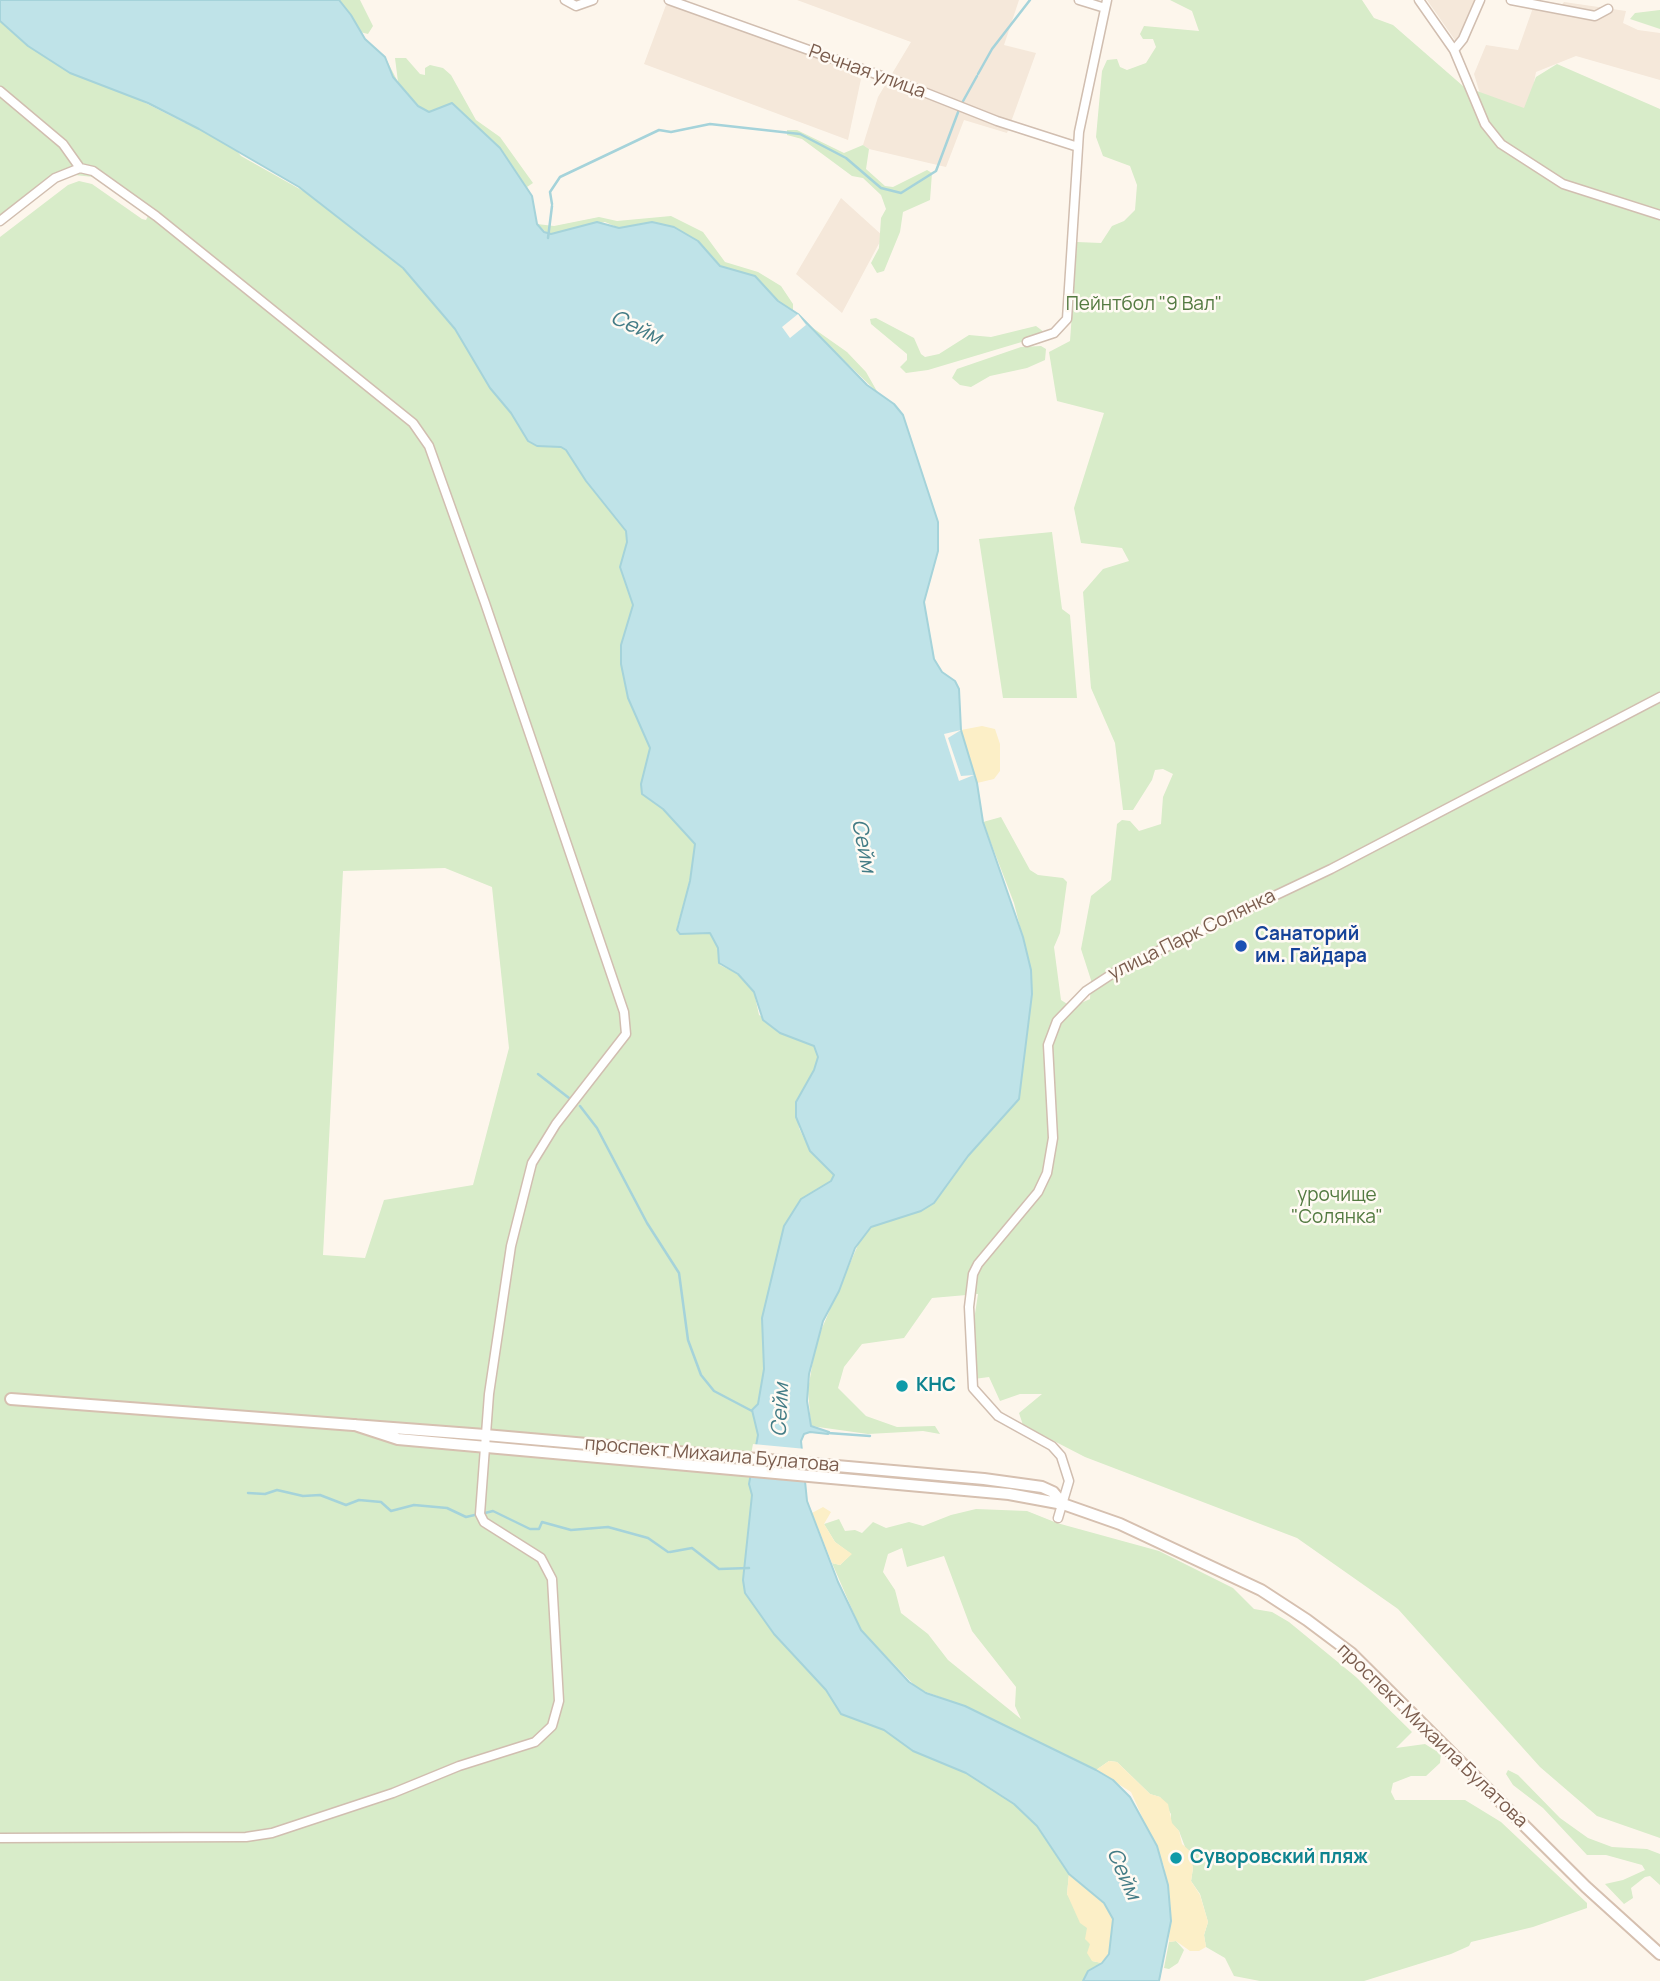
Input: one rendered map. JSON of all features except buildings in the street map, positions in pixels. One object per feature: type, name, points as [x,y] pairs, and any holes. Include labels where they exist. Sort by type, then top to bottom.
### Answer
[{"type":"street","points":[[565,0],[576,6],[593,0]]},
{"type":"street","name":"Речная улица","points":[[668,0],[1064,145],[1078,147]]},
{"type":"street","points":[[1027,342],[1054,333],[1068,319],[1078,147],[1106,4],[1079,0]]},
{"type":"street","points":[[1419,0],[1454,50],[1485,124],[1502,144],[1563,184],[1660,215]]},
{"type":"street","points":[[1454,50],[1463,39],[1480,0]]},
{"type":"street","points":[[1511,0],[1595,16],[1608,9]]},
{"type":"street","points":[[0,91],[63,144],[80,168],[107,178],[393,404],[419,431],[429,446],[624,1012],[626,1034],[556,1124],[532,1163],[502,1292],[485,1435],[478,1506],[484,1522],[541,1558],[552,1579],[559,1702],[557,1716],[545,1735],[535,1742],[459,1766],[393,1793],[272,1833],[246,1837],[0,1838]]},
{"type":"street","points":[[0,221],[55,178],[80,168]]},
{"type":"street","name":"улица Парк Солянка","points":[[1058,1518],[1069,1476],[1057,1451],[1008,1424],[984,1404],[973,1388],[969,1307],[973,1274],[978,1264],[1038,1192],[1047,1173],[1054,1138],[1048,1045],[1057,1021],[1096,984],[1144,956],[1331,869],[1660,697]]},
{"type":"street","name":"проспект Михаила Булатова","points":[[11,1399],[485,1435],[1023,1484],[1042,1487],[1063,1504]]},
{"type":"street","name":"проспект Михаила Булатова","points":[[355,1425],[398,1439],[1009,1494],[1063,1504],[1120,1524],[1261,1590],[1350,1653],[1586,1887],[1660,1954]]},
{"type":"shaded area","points":[[797,0],[1019,0],[1004,45],[1036,53],[1007,133],[964,120],[946,167],[869,149],[863,145],[878,97],[911,42]]},
{"type":"shaded area","points":[[1427,0],[1485,0],[1465,43],[1457,43]]},
{"type":"shaded area","points":[[1535,2],[1560,7],[1564,2],[1626,11],[1623,23],[1638,30],[1660,33],[1660,80],[1576,56],[1536,72],[1528,113],[1481,97],[1474,74],[1486,45],[1518,50]]},
{"type":"shaded area","points":[[666,5],[760,28],[861,79],[848,140],[644,64]]},
{"type":"shaded area","points":[[841,198],[883,236],[842,313],[796,274]]},
{"type":"green space","points":[[339,0],[360,0],[373,26],[368,34],[360,32]]},
{"type":"green space","name":"урочище \"Солянка\"","points":[[1170,0],[1362,0],[1374,18],[1393,25],[1463,86],[1524,108],[1536,77],[1557,64],[1660,109],[1660,1838],[1597,1816],[1540,1767],[1398,1609],[1297,1538],[1085,1457],[1023,1425],[1019,1413],[1042,1394],[1020,1394],[1000,1401],[989,1377],[974,1379],[973,1327],[978,1294],[932,1298],[904,1338],[862,1344],[844,1367],[838,1388],[866,1416],[897,1427],[935,1426],[940,1434],[923,1431],[868,1434],[811,1426],[808,1390],[816,1342],[861,1238],[881,1221],[934,1203],[968,1156],[1019,1099],[1032,994],[1031,970],[1014,903],[983,822],[1001,817],[1030,870],[1038,875],[1063,878],[1067,882],[1060,933],[1054,947],[1061,1000],[1072,1007],[1090,999],[1091,980],[1081,949],[1091,896],[1111,880],[1117,824],[1122,820],[1130,821],[1139,831],[1161,824],[1163,797],[1173,774],[1163,769],[1155,770],[1152,780],[1133,810],[1123,810],[1115,743],[1091,688],[1083,592],[1103,569],[1129,561],[1122,548],[1081,543],[1074,508],[1104,413],[1057,401],[1049,352],[1070,341],[1077,242],[1101,243],[1112,226],[1124,221],[1135,210],[1137,185],[1130,166],[1103,156],[1096,137],[1102,71],[1107,60],[1117,59],[1120,67],[1127,70],[1146,63],[1156,47],[1153,39],[1143,39],[1140,34],[1144,26],[1199,31],[1192,11]]},
{"type":"green space","points":[[1660,10],[1660,29],[1630,19],[1635,13]]},
{"type":"green space","points":[[0,21],[25,42],[185,123],[200,107],[241,156],[312,196],[403,268],[455,329],[490,388],[511,413],[528,441],[537,446],[561,447],[566,450],[586,481],[626,531],[627,542],[620,567],[633,605],[621,664],[628,698],[650,748],[642,794],[663,809],[695,844],[690,881],[677,927],[711,933],[718,948],[720,965],[738,974],[754,992],[759,1015],[814,1046],[818,1057],[814,1070],[796,1102],[799,1128],[810,1151],[834,1175],[831,1181],[801,1199],[784,1226],[762,1318],[764,1369],[758,1404],[752,1410],[758,1435],[749,1484],[752,1495],[743,1580],[745,1593],[774,1634],[826,1690],[841,1714],[884,1730],[913,1751],[966,1773],[1014,1804],[1037,1826],[1069,1874],[1067,1894],[1088,1928],[1092,1961],[1102,1963],[1088,1971],[1083,1981],[0,1981],[0,237],[68,185],[79,181],[92,184],[142,219],[146,220],[148,216],[93,177],[75,175],[57,182],[0,226]],"holes":[[[445,868],[492,887],[509,1048],[473,1185],[384,1200],[365,1258],[323,1255],[343,871]]]},
{"type":"green space","points":[[371,46],[385,57],[398,82],[395,58],[406,58],[420,74],[425,75],[425,68],[430,65],[443,68],[451,75],[476,120],[500,137],[533,183],[527,187],[530,192],[310,57]]},
{"type":"green space","points":[[787,130],[797,130],[844,153],[863,145],[869,149],[866,169],[885,186],[893,187],[927,170],[932,173],[930,200],[903,212],[900,232],[884,271],[877,273],[871,263],[879,248],[881,218],[886,209],[881,195],[863,178],[852,176],[802,139],[787,135]]},
{"type":"green space","points":[[671,216],[703,232],[725,262],[758,272],[781,286],[793,304],[793,311],[778,301],[755,276],[720,266],[698,241],[674,227],[619,228],[605,222],[548,234],[537,224],[554,226],[599,217],[617,221]]},
{"type":"green space","points":[[876,318],[914,338],[925,357],[939,354],[969,335],[991,337],[1036,326],[1044,332],[1035,338],[928,370],[906,373],[900,367],[907,360],[907,354],[871,324],[870,319]]},
{"type":"green space","points":[[803,321],[847,352],[866,372],[878,393]]},
{"type":"green space","points":[[1041,346],[1046,349],[1045,360],[1027,368],[990,376],[971,387],[960,385],[952,378],[957,369],[1021,347]]},
{"type":"green space","points":[[1052,532],[1062,609],[1070,615],[1077,698],[1003,698],[979,539]]},
{"type":"green space","points":[[976,1509],[1027,1511],[1057,1523],[1159,1551],[1233,1588],[1254,1609],[1272,1612],[1289,1622],[1356,1677],[1412,1732],[1396,1748],[1425,1744],[1441,1754],[1440,1763],[1426,1776],[1411,1776],[1393,1783],[1391,1792],[1395,1800],[1465,1800],[1501,1822],[1587,1903],[1587,1908],[1533,1927],[1471,1942],[1469,1946],[1451,1954],[1364,1981],[1260,1981],[1234,1976],[1225,1958],[1206,1947],[1204,1935],[1208,1922],[1200,1894],[1191,1881],[1193,1868],[1179,1831],[1171,1823],[1171,1814],[1160,1797],[1150,1794],[1117,1762],[1109,1761],[1096,1770],[965,1706],[918,1689],[861,1630],[832,1563],[840,1565],[851,1554],[835,1542],[824,1524],[839,1519],[845,1531],[855,1530],[862,1533],[873,1522],[886,1528],[909,1522],[923,1526]],"holes":[[[902,1548],[907,1567],[944,1556],[972,1631],[1016,1687],[1015,1706],[1021,1719],[948,1660],[928,1634],[901,1613],[895,1590],[883,1572],[888,1554]]]},
{"type":"green space","points":[[1508,1770],[1518,1775],[1560,1818],[1588,1838],[1612,1847],[1647,1849],[1660,1854],[1660,1885],[1650,1876],[1645,1877],[1631,1888],[1633,1898],[1624,1904],[1605,1884],[1623,1880],[1645,1870],[1642,1865],[1606,1855],[1587,1855],[1543,1808],[1513,1785],[1506,1774]]},
{"type":"green space","points":[[1176,1941],[1184,1950],[1178,1963],[1169,1969],[1164,1968],[1169,1942]]},
{"type":"sand","points":[[982,726],[995,729],[1000,744],[1000,771],[994,779],[977,783],[961,730]]},
{"type":"sand","points":[[823,1507],[831,1512],[824,1524],[835,1542],[852,1554],[840,1565],[832,1563],[812,1513]]},
{"type":"sand","name":"Суворовский пляж","points":[[1109,1761],[1117,1762],[1150,1794],[1160,1797],[1168,1804],[1172,1823],[1179,1831],[1182,1844],[1190,1851],[1193,1868],[1191,1881],[1200,1895],[1208,1922],[1204,1935],[1206,1947],[1199,1951],[1190,1951],[1176,1941],[1169,1942],[1170,1901],[1164,1866],[1131,1792],[1096,1770]]},
{"type":"sand","points":[[1069,1874],[1104,1903],[1113,1919],[1109,1953],[1102,1963],[1092,1961],[1087,1953],[1090,1944],[1085,1939],[1087,1928],[1080,1923],[1067,1894]]},
{"type":"water","name":"Сейм","points":[[0,0],[339,0],[365,39],[385,57],[393,77],[418,106],[429,112],[452,103],[500,148],[532,196],[537,224],[544,232],[551,234],[597,222],[619,228],[652,222],[674,227],[698,241],[720,266],[755,276],[778,301],[798,314],[867,385],[894,404],[903,415],[938,522],[938,551],[924,602],[934,659],[942,672],[955,681],[959,689],[961,730],[977,783],[983,822],[1023,937],[1031,970],[1032,994],[1019,1099],[968,1156],[934,1203],[921,1211],[871,1227],[855,1248],[839,1291],[823,1321],[809,1374],[807,1401],[811,1426],[829,1432],[810,1432],[804,1434],[801,1441],[807,1501],[838,1582],[861,1630],[909,1682],[926,1693],[965,1706],[1096,1770],[1113,1780],[1130,1797],[1157,1846],[1168,1885],[1171,1921],[1159,1981],[1083,1981],[1088,1971],[1102,1963],[1109,1954],[1113,1919],[1104,1903],[1069,1874],[1037,1826],[1014,1804],[966,1773],[913,1751],[884,1730],[841,1714],[826,1690],[774,1634],[745,1593],[743,1580],[752,1495],[749,1484],[758,1435],[752,1410],[758,1404],[764,1369],[762,1318],[784,1226],[801,1199],[831,1181],[834,1175],[810,1151],[796,1117],[796,1102],[814,1070],[818,1057],[814,1046],[780,1033],[763,1020],[754,992],[738,974],[719,963],[718,948],[710,933],[680,934],[677,930],[690,881],[695,844],[663,809],[642,794],[641,784],[650,748],[628,698],[621,664],[621,645],[633,605],[620,567],[627,542],[626,531],[586,481],[566,450],[561,447],[537,446],[528,441],[511,413],[490,388],[455,329],[403,268],[299,187],[199,129],[148,103],[70,73],[28,46],[0,21]]},
{"type":"pier","points":[[798,314],[806,325],[790,338],[782,327]]},
{"type":"pier","points":[[961,730],[948,738],[961,776],[974,775],[959,781],[944,734]]},
{"type":"pier","points":[[753,1444],[806,1449],[809,1481],[747,1475]]},
{"type":"waterway","points":[[978,74],[992,49],[1030,0]]},
{"type":"waterway","points":[[962,103],[977,76]]},
{"type":"waterway","points":[[552,204],[550,192],[560,177],[659,130],[671,132],[710,124],[800,134],[846,158],[881,188],[901,193],[936,171],[960,107]]},
{"type":"waterway","points":[[548,238],[552,206]]},
{"type":"waterway","points":[[538,1074],[569,1098]]},
{"type":"waterway","points":[[580,1106],[597,1128],[647,1223],[679,1273],[688,1340],[701,1375],[714,1391],[752,1411]]},
{"type":"waterway","points":[[828,1433],[870,1436]]},
{"type":"waterway","points":[[248,1493],[265,1494],[277,1490],[303,1496],[320,1495],[346,1505],[359,1500],[381,1502],[391,1511],[414,1505],[447,1508],[466,1517],[479,1514]]},
{"type":"waterway","points":[[481,1514],[493,1511],[530,1529],[539,1529],[542,1522],[571,1530],[608,1527],[648,1538],[668,1552]]},
{"type":"waterway","points":[[670,1552],[692,1548],[719,1569],[749,1568]]},
{"type":"place","name":"Санаторий им. Гайдара","points":[[1241,946]]},
{"type":"place","name":"КНС","points":[[902,1386]]},
{"type":"place","name":"Суворовский пляж","points":[[1176,1858]]},
{"type":"park label","name":"Пейнтбол \"9 Вал\"","points":[[1144,305]]}]
